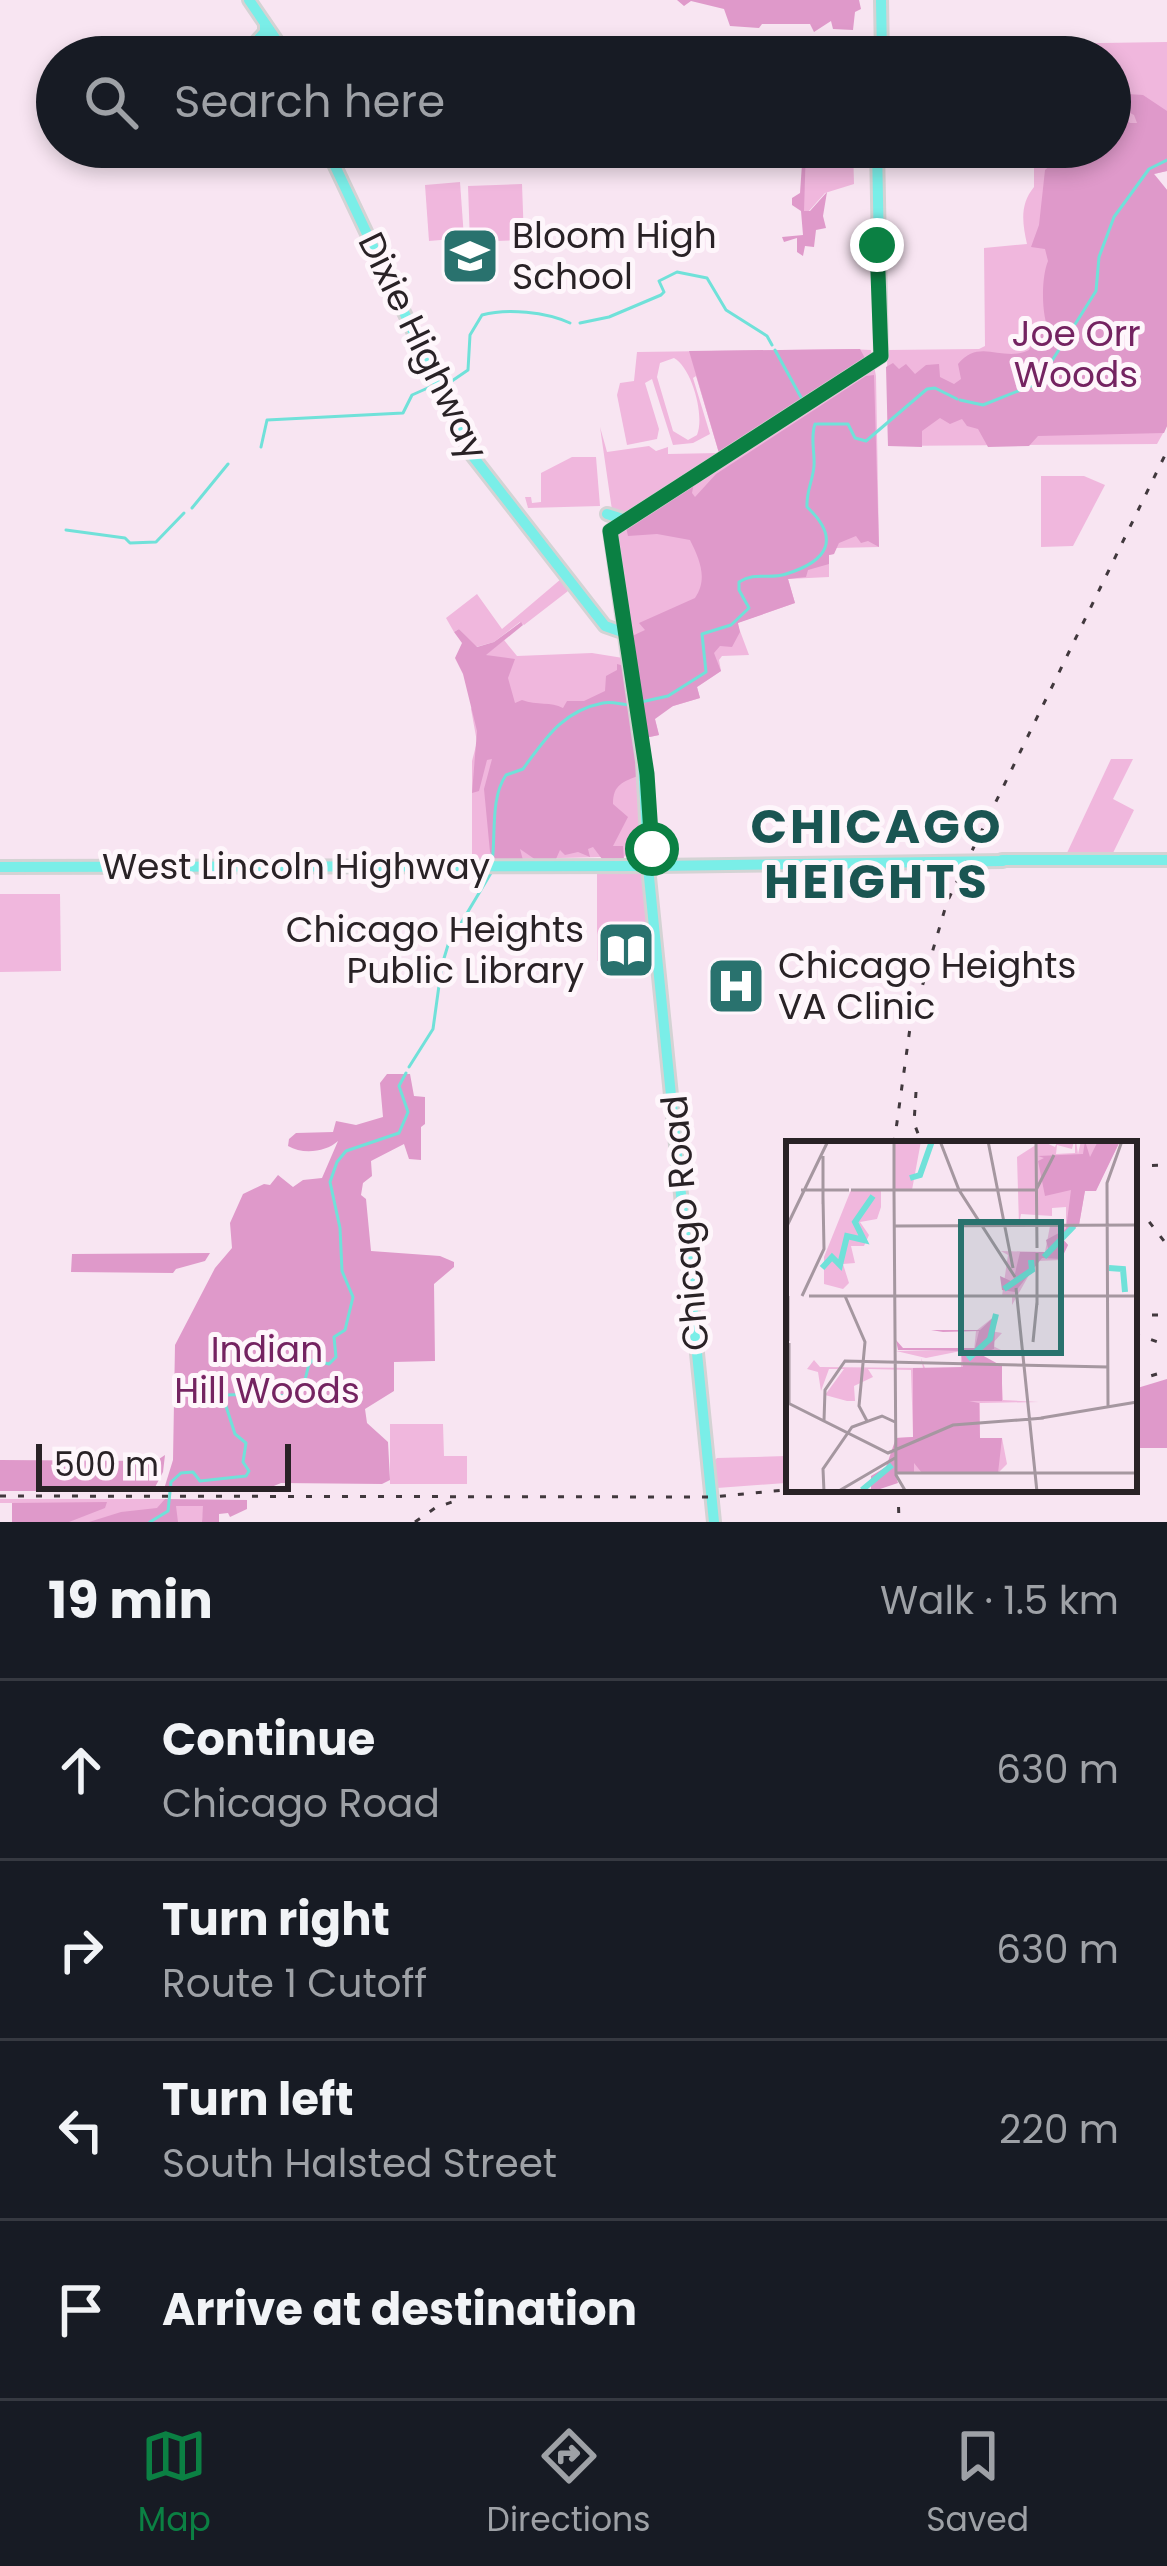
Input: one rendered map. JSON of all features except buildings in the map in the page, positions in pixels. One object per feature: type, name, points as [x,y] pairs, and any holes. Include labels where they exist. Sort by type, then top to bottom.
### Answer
[{"type":"main road","points":[[252,0],[274,36]]},
{"type":"main road","points":[[252,0],[278,36]]},
{"type":"main road","points":[[878,0],[879,36]]},
{"type":"main road","points":[[261,36],[266,25]]},
{"type":"main road","name":"Dixie Highway","points":[[338,168],[471,454],[604,626],[625,634]]},
{"type":"main road","points":[[607,514],[626,520],[881,356],[879,168]]},
{"type":"main road","points":[[863,368],[874,367],[881,374]]},
{"type":"main road","name":"Chicago Road","points":[[626,520],[610,531],[647,774],[656,923],[714,1522]]},
{"type":"main road","points":[[651,863],[884,858],[1004,861]]},
{"type":"main road","points":[[651,863],[1167,860]]},
{"type":"main road","name":"West Lincoln Highway","points":[[0,867],[651,863]]},
{"type":"green space","points":[[677,0],[859,0],[861,9],[855,12],[853,30],[833,29],[831,21],[814,32],[810,24],[730,26],[724,9],[691,1],[684,6]]},
{"type":"green space","name":"Joe Orr Woods","points":[[1167,42],[1167,171],[1154,174],[1167,190],[1167,426],[1157,444],[888,446],[887,350],[985,346],[984,248],[1027,244],[1023,214],[1034,187],[1034,168],[1131,168],[1131,43]]},
{"type":"green space","name":"Joe Orr Woods","points":[[1131,94],[1143,95],[1167,111],[1167,171],[1154,174],[1167,190],[1164,433],[1038,436],[1029,446],[988,447],[978,429],[962,419],[950,424],[940,418],[922,431],[922,447],[888,446],[886,367],[893,363],[899,369],[906,364],[915,374],[926,365],[939,364],[940,377],[954,384],[961,379],[958,364],[966,356],[983,351],[1019,353],[1029,350],[1038,331],[1050,333],[1043,297],[1048,261],[1045,249],[1031,247],[1039,225],[1045,170],[1131,168]]},
{"type":"green space","points":[[802,168],[805,168],[804,211],[810,211],[827,192],[826,228],[816,230],[814,247],[805,246],[803,256],[797,252],[797,238],[784,242],[782,237],[803,235],[801,211],[792,205],[792,198],[800,193]]},
{"type":"green space","points":[[805,168],[854,168],[854,184],[825,193],[808,212],[803,211]]},
{"type":"green space","points":[[460,182],[464,238],[429,241],[425,185]]},
{"type":"green space","points":[[522,184],[524,240],[470,242],[468,186]]},
{"type":"green space","points":[[860,349],[866,360],[719,453],[689,351]]},
{"type":"green space","points":[[871,350],[876,376],[879,547],[835,548],[829,555],[829,577],[788,579],[795,603],[737,623],[749,655],[722,656],[721,671],[697,687],[700,698],[653,712],[659,735],[645,738],[600,427],[607,452],[649,446],[656,451],[668,447],[668,454],[719,453],[696,376],[710,434],[693,443],[673,445],[652,379],[645,383],[659,429],[657,439],[627,445],[617,395],[620,383],[634,381],[637,352]],"holes":[[[674,358],[698,405],[697,435],[688,440],[673,431],[657,377],[660,363]]]},
{"type":"green space","points":[[874,375],[879,547],[861,543],[856,536],[839,543],[829,555],[829,564],[808,570],[806,577],[788,579],[795,603],[738,623],[740,632],[732,647],[720,646],[714,653],[721,671],[697,687],[700,698],[673,706],[655,719],[659,735],[645,738],[630,637],[645,630],[639,623],[695,598],[701,569],[690,540],[657,534],[628,536],[626,527],[694,483],[695,497],[716,474]]},
{"type":"green space","points":[[572,457],[596,457],[600,506],[528,508],[525,497],[531,497],[532,503],[541,502],[541,473]]},
{"type":"green space","points":[[1041,476],[1084,476],[1105,485],[1073,546],[1041,547]]},
{"type":"green space","points":[[561,579],[568,591],[494,642],[476,647],[459,629],[454,632],[446,618],[477,594],[502,629]]},
{"type":"green space","points":[[521,622],[486,655],[515,659],[508,678],[515,703],[522,700],[563,708],[567,701],[584,701],[605,691],[606,676],[617,670],[617,664],[624,666],[640,775],[620,785],[613,797],[613,804],[628,817],[613,846],[623,846],[624,859],[602,859],[593,847],[588,849],[590,857],[578,852],[565,855],[560,850],[556,859],[536,860],[520,849],[523,860],[496,860],[490,852],[484,789],[492,759],[487,760],[479,791],[472,793],[477,731],[455,658],[462,643],[454,632],[459,629],[477,647],[494,642]]},
{"type":"green space","points":[[504,640],[517,656],[592,653],[623,658],[641,799],[642,856],[472,860],[472,761],[477,742],[471,709],[500,659],[485,655]]},
{"type":"green space","points":[[1111,759],[1133,759],[1113,799],[1134,810],[1112,855],[1066,855]]},
{"type":"green space","points":[[597,870],[644,873],[653,960],[597,961]]},
{"type":"green space","points":[[0,894],[60,894],[61,971],[0,972]]},
{"type":"green space","name":"Indian Hill Woods","points":[[387,1074],[410,1074],[414,1096],[425,1097],[425,1124],[421,1127],[421,1160],[409,1159],[404,1144],[371,1161],[372,1176],[363,1183],[361,1195],[366,1199],[371,1251],[440,1256],[454,1262],[434,1284],[435,1361],[394,1362],[394,1391],[365,1409],[367,1423],[388,1442],[390,1480],[382,1484],[164,1489],[173,1460],[175,1345],[215,1268],[232,1248],[230,1223],[243,1194],[270,1185],[278,1175],[293,1187],[303,1180],[322,1178],[338,1141],[307,1151],[288,1146],[289,1139],[296,1133],[333,1132],[336,1121],[356,1125],[383,1117],[380,1083]]},
{"type":"green space","points":[[210,1253],[205,1261],[173,1273],[71,1272],[72,1254]]},
{"type":"green space","points":[[1167,1379],[1167,1448],[1137,1448],[1137,1388]]},
{"type":"green space","points":[[390,1424],[443,1424],[444,1456],[467,1456],[467,1484],[390,1484]]},
{"type":"green space","points":[[165,1455],[153,1491],[0,1491],[0,1460],[156,1461]]},
{"type":"green space","points":[[786,1456],[786,1483],[717,1488],[717,1458]]},
{"type":"green space","points":[[0,1499],[165,1499],[204,1506],[202,1522],[12,1522],[12,1503],[0,1503]]},
{"type":"green space","points":[[165,1499],[247,1500],[247,1509],[230,1517],[219,1514],[219,1522],[202,1522],[203,1506],[176,1506],[178,1522],[89,1522],[157,1508]]},
{"type":"green space","points":[[107,1502],[105,1508],[69,1522],[12,1522],[12,1503]]},
{"type":"waterway","points":[[960,400],[983,405],[1038,383],[1096,291],[1099,257],[1114,217],[1149,169],[1167,160]]},
{"type":"waterway","points":[[580,323],[609,317],[661,295],[659,281],[677,272],[707,278],[726,310],[767,336],[772,345]]},
{"type":"waterway","points":[[446,385],[468,370],[470,335],[482,315],[526,312],[570,323]]},
{"type":"waterway","points":[[775,350],[803,401]]},
{"type":"waterway","points":[[261,447],[267,420],[403,413],[412,395],[430,387]]},
{"type":"waterway","points":[[817,424],[848,424],[855,438],[866,441],[927,389],[957,399]]},
{"type":"waterway","points":[[641,702],[668,696],[706,672],[702,634],[731,625],[749,608],[739,582],[786,574],[820,556],[825,548],[824,529],[807,507],[815,424]]},
{"type":"waterway","points":[[192,508],[228,464]]},
{"type":"waterway","points":[[66,530],[125,538],[130,543],[156,542],[184,513]]},
{"type":"waterway","points":[[492,863],[496,806],[506,775],[523,769],[556,728],[576,712],[610,702],[632,705]]},
{"type":"waterway","points":[[442,965],[448,945],[491,873]]},
{"type":"waterway","points":[[409,1067],[433,1029],[441,971]]},
{"type":"waterway","points":[[150,1522],[168,1511],[171,1482],[181,1473],[193,1472],[200,1481],[246,1476],[246,1443],[235,1434],[224,1400],[227,1395],[293,1396],[304,1384],[313,1360],[329,1364],[336,1357],[334,1337],[345,1330],[353,1297],[342,1271],[340,1228],[330,1182],[346,1151],[399,1133],[408,1112],[399,1086],[406,1073]]},
{"type":"railway","points":[[894,1141],[910,1028],[947,902],[1167,451]]},
{"type":"railway","points":[[916,1092],[914,1123],[921,1141]]},
{"type":"railway","points":[[1137,1166],[1167,1165]]},
{"type":"railway","points":[[1137,1214],[1147,1219],[1167,1245]]},
{"type":"railway","points":[[1137,1315],[1161,1315]]},
{"type":"railway","points":[[1137,1335],[1167,1345]]},
{"type":"railway","points":[[1137,1380],[1167,1371]]},
{"type":"railway","points":[[0,1496],[712,1497],[786,1490]]},
{"type":"railway","points":[[898,1492],[899,1522]]},
{"type":"railway","points":[[415,1522],[452,1502]]},
{"type":"place","name":"Bloom High School","points":[[470,256]]},
{"type":"place","name":"Chicago Heights Public Library","points":[[626,950]]},
{"type":"place","name":"Chicago Heights VA Clinic","points":[[736,986]]},
{"type":"district","name":"CHICAGO HEIGHTS","points":[[877,854]]},
{"type":"route","points":[[652,849],[647,774],[610,531],[881,356],[877,245]]}]
